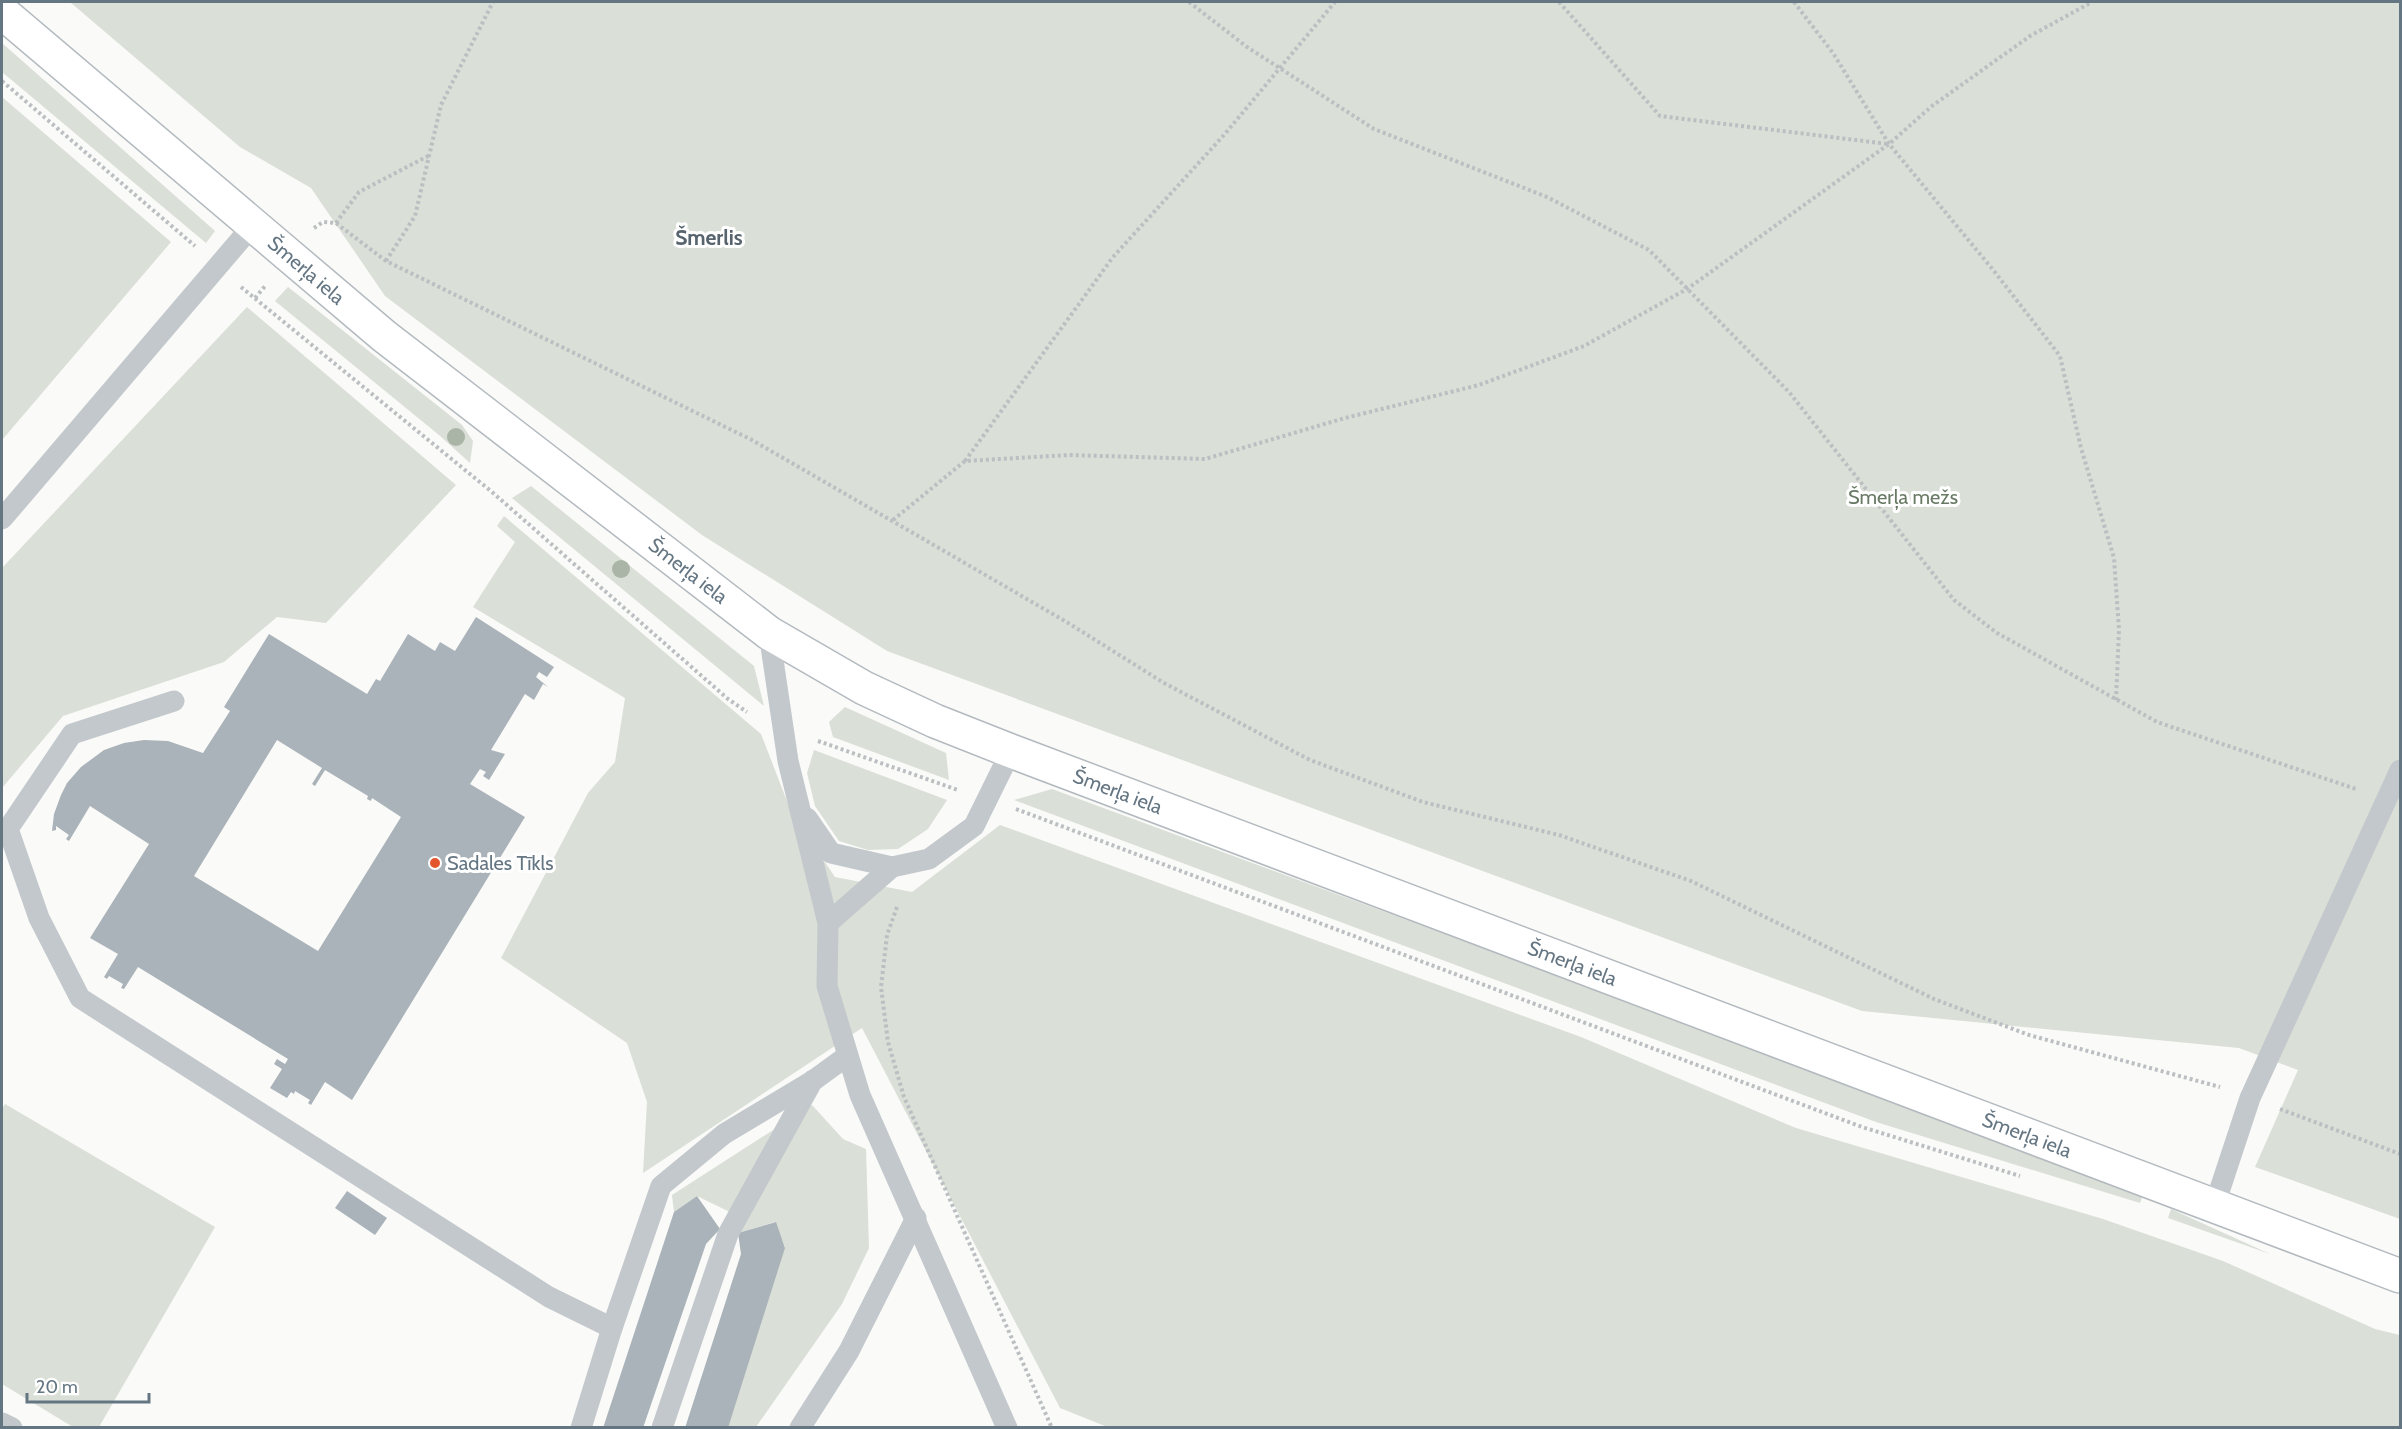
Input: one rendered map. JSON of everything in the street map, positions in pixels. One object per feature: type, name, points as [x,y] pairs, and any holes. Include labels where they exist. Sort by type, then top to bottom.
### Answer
[{"type":"street","name":"Šmerļa iela","points":[[2,12],[384,336],[769,633],[864,688],[935,721],[1011,751],[2216,1204],[2400,1276]]},
{"type":"lane","points":[[2,519],[252,225]]},
{"type":"lane","points":[[769,633],[788,761],[828,923],[827,986],[860,1095],[1007,1428]]},
{"type":"lane","points":[[174,701],[72,734],[8,829],[39,918],[80,998],[549,1297],[612,1328]]},
{"type":"lane","points":[[798,805],[831,853],[892,867],[929,860],[974,826],[1011,751]]},
{"type":"lane","points":[[2216,1204],[2250,1098],[2400,770]]},
{"type":"lane","points":[[828,923],[892,867]]},
{"type":"lane","points":[[581,1428],[612,1328],[661,1186],[724,1134],[814,1080],[848,1056]]},
{"type":"lane","points":[[662,1428],[728,1234],[814,1080]]},
{"type":"lane","points":[[800,1428],[849,1350],[916,1218]]},
{"type":"lane","points":[[2,1423],[12,1428]]},
{"type":"path","points":[[386,261],[415,216],[441,105],[493,2]]},
{"type":"path","points":[[1189,2],[1247,47],[1374,129],[1547,197],[1649,250],[1789,392],[1954,600],[1996,633],[2157,722],[2387,799]]},
{"type":"path","points":[[893,520],[965,461],[1113,257],[1224,135],[1335,2]]},
{"type":"path","points":[[1560,2],[1660,116],[1889,144]]},
{"type":"path","points":[[1794,2],[1833,53],[1889,144],[1994,271],[2060,356],[2081,448],[2114,558],[2119,630],[2116,700]]},
{"type":"path","points":[[965,461],[1069,455],[1205,459],[1345,418],[1479,386],[1584,346],[1687,289],[1889,144],[1932,106],[2030,36],[2092,2]]},
{"type":"path","points":[[2,81],[255,298],[492,492],[728,699],[752,716],[783,732],[815,740],[949,787],[988,798],[1862,1127],[2029,1179]]},
{"type":"path","points":[[336,223],[359,192],[429,156]]},
{"type":"path","points":[[312,231],[323,222],[336,223],[386,261],[752,440],[1065,621],[1164,683],[1310,760],[1423,802],[1559,835],[1690,881],[1934,999],[2029,1035],[2230,1090],[2400,1154]]},
{"type":"path","points":[[255,298],[272,277]]},
{"type":"path","points":[[901,903],[896,909],[887,935],[881,987],[888,1042],[897,1075],[904,1097],[1052,1428]]},
{"type":"green space","name":"Šmerļa mežs","points":[[70,2],[2400,2],[2400,1219],[2255,1167],[2298,1070],[2239,1048],[1862,1011],[887,651],[702,535],[385,296],[311,188],[240,147]]},
{"type":"green space","points":[[2,43],[215,231],[206,243],[2,72]]},
{"type":"green space","points":[[2,97],[171,242],[2,440]]},
{"type":"green space","points":[[288,287],[462,425],[473,441],[470,463],[275,301]]},
{"type":"green space","points":[[247,307],[456,485],[326,623],[277,617],[224,662],[63,716],[2,788],[2,568]]},
{"type":"green space","points":[[531,486],[754,666],[764,706],[512,498]]},
{"type":"green space","points":[[504,516],[761,734],[792,814],[835,877],[912,892],[1000,825],[1581,1037],[1796,1128],[2103,1219],[2223,1261],[2375,1329],[2400,1335],[2400,1427],[1110,1428],[1060,1408],[862,1028],[643,1173],[647,1102],[627,1043],[501,958],[588,793],[615,762],[625,698],[473,607],[515,542],[497,526]]},
{"type":"green space","points":[[845,707],[946,753],[949,780],[833,737],[829,722]]},
{"type":"green space","points":[[814,750],[947,800],[928,829],[898,849],[868,850],[839,841],[815,806],[807,773]]},
{"type":"green space","points":[[1052,789],[2144,1192],[2140,1203],[1876,1122],[1014,800]]},
{"type":"green space","points":[[5,1104],[215,1227],[99,1427],[73,1427],[2,1384],[2,1109]]},
{"type":"green space","points":[[812,1105],[843,1139],[866,1149],[869,1248],[842,1304],[756,1427],[728,1427],[785,1247],[775,1222],[738,1233],[738,1216],[697,1196],[674,1212],[672,1195]]},
{"type":"green space","points":[[2171,1209],[2270,1254],[2168,1218]]},
{"type":"building","name":"Sadales Tīkls","points":[[476,617],[554,667],[547,677],[539,672],[536,677],[548,687],[543,684],[534,700],[525,694],[491,750],[505,754],[489,780],[483,776],[486,772],[480,769],[470,784],[525,817],[352,1100],[325,1082],[311,1105],[308,1103],[310,1100],[295,1091],[294,1094],[291,1092],[287,1098],[270,1088],[282,1069],[274,1064],[277,1059],[285,1064],[288,1059],[138,967],[124,989],[121,988],[123,984],[109,976],[107,979],[104,977],[118,954],[90,938],[149,844],[90,806],[69,841],[66,839],[69,835],[56,826],[56,830],[52,831],[54,814],[61,795],[67,783],[81,767],[104,750],[124,743],[144,740],[168,741],[203,753],[230,711],[224,707],[269,634],[367,694],[376,679],[380,681],[408,634],[435,651],[440,642],[455,651]],"holes":[[[277,740],[322,768],[312,784],[315,786],[325,770],[368,796],[367,799],[371,801],[372,798],[401,817],[318,951],[194,876]]]},
{"type":"building","points":[[347,1191],[387,1218],[375,1235],[335,1208]]},
{"type":"building","points":[[697,1196],[720,1229],[706,1244],[643,1428],[603,1428],[674,1212]]},
{"type":"building","points":[[776,1222],[785,1248],[728,1428],[685,1428],[741,1254],[738,1233]]},
{"type":"place","name":"Sadales Tīkls","points":[[435,863]]},
{"type":"district","name":"Šmerlis","points":[[709,238]]}]
